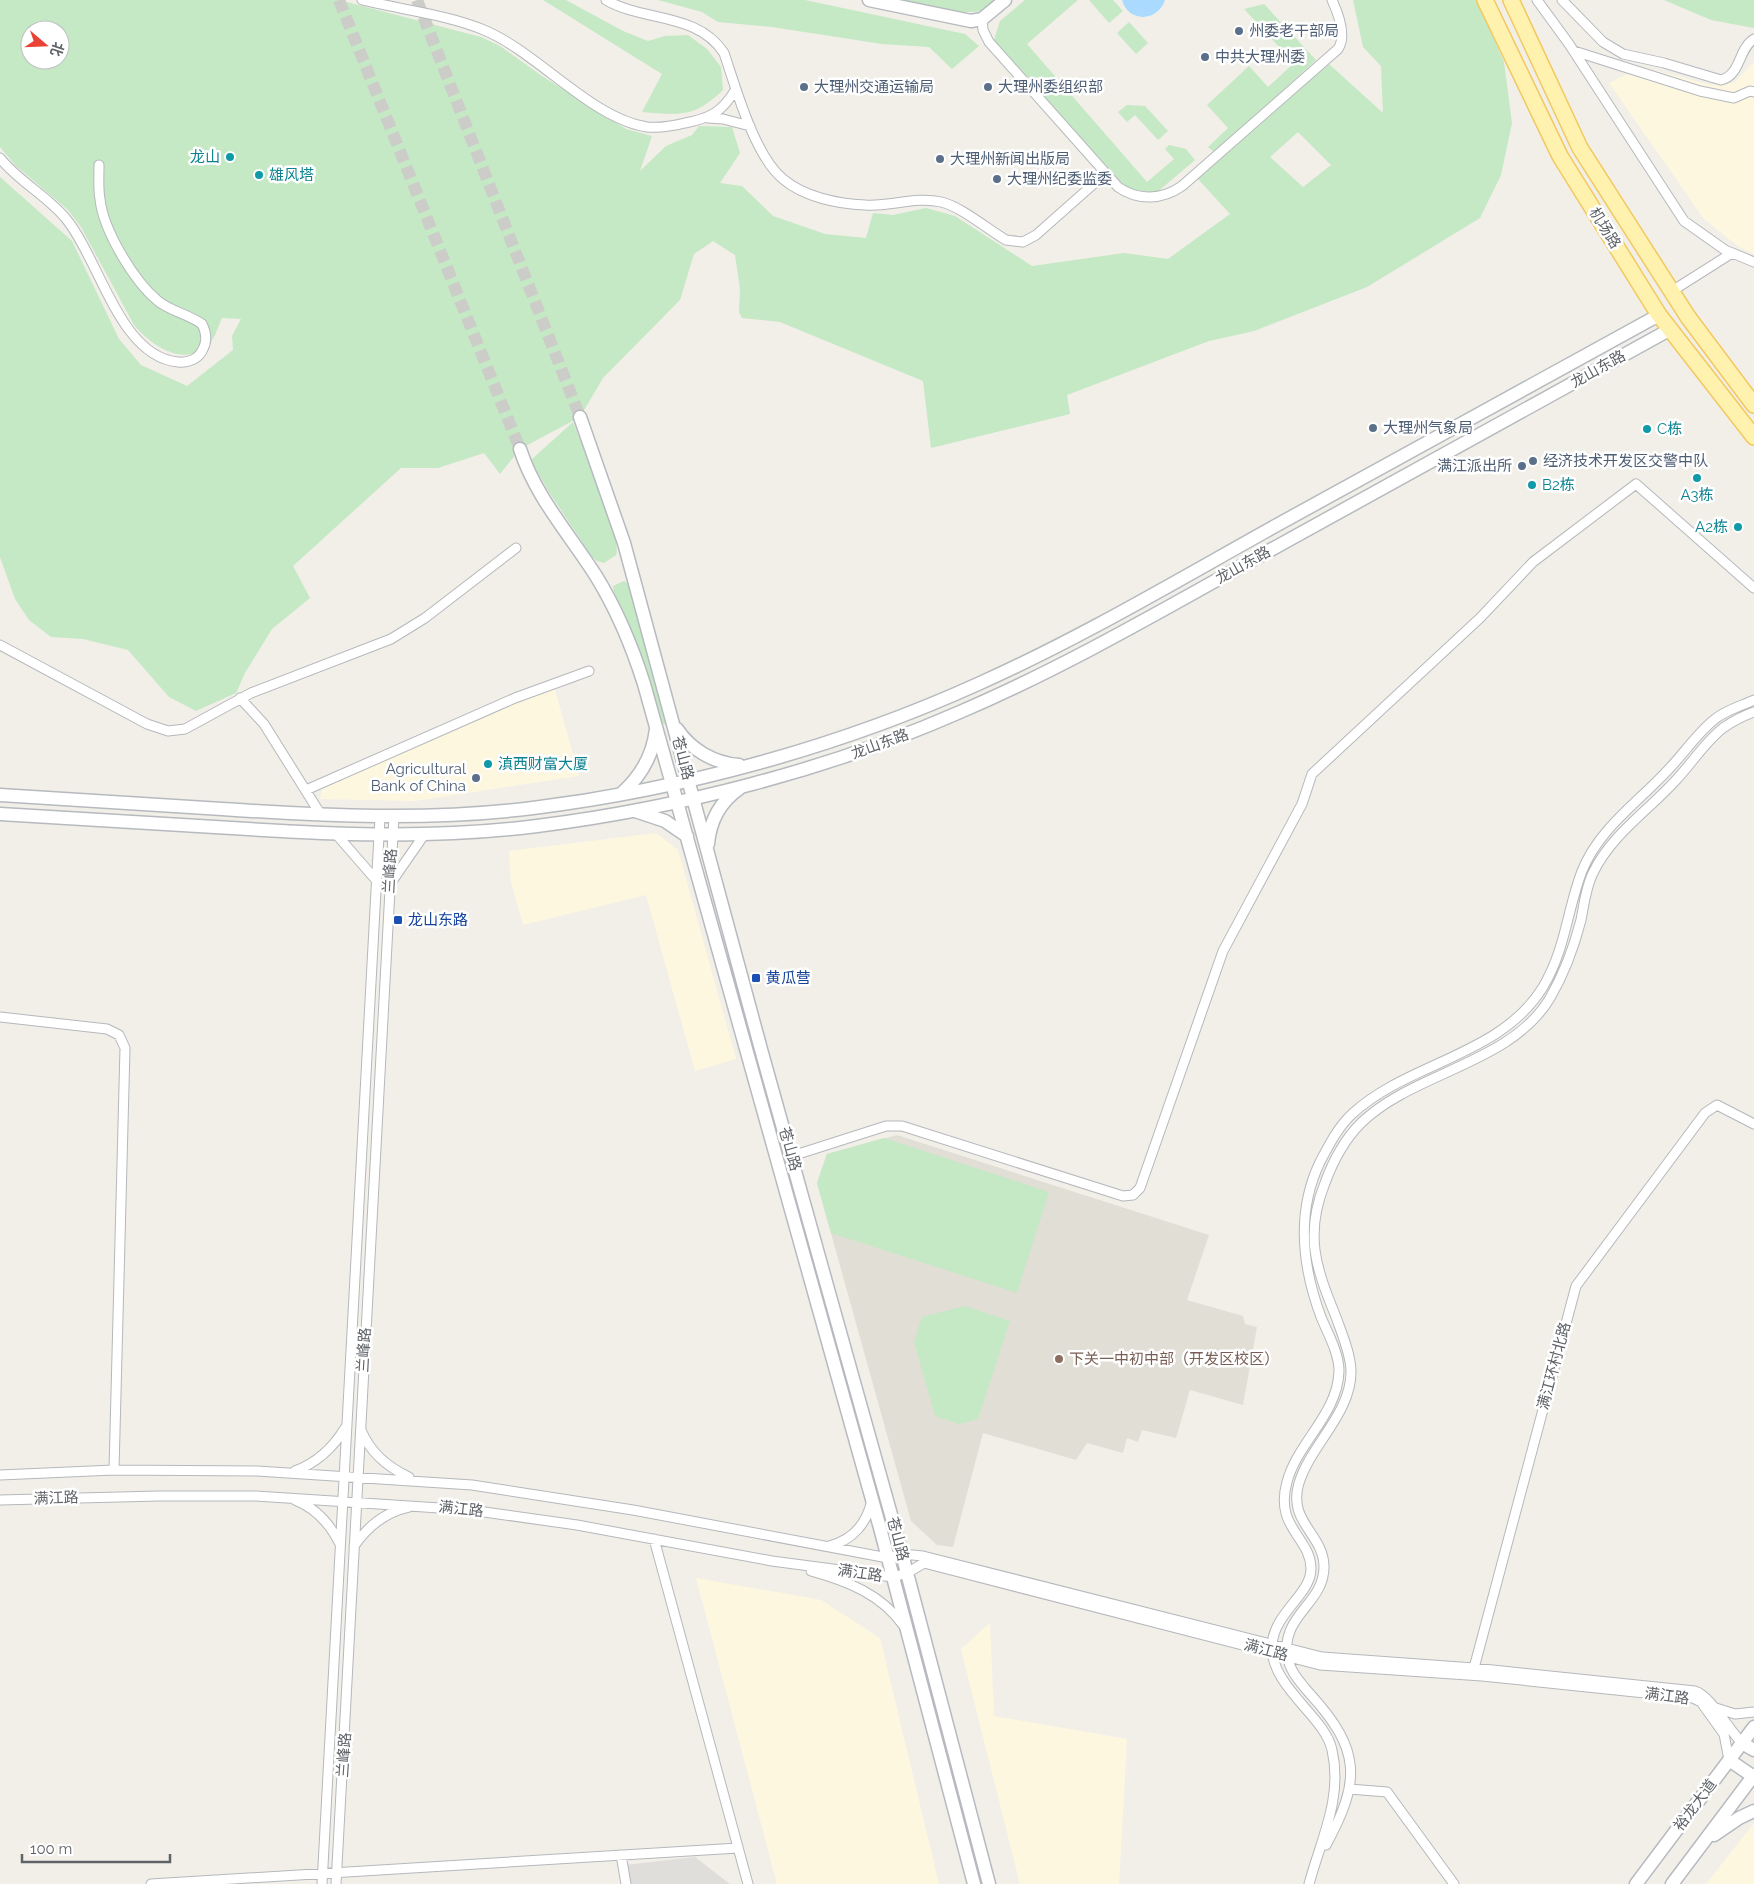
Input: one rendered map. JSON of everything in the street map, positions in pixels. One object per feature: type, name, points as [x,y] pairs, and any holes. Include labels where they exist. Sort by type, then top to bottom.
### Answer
[{"type":"main road","points":[[869,0],[965,21],[982,19],[1005,0]]},
{"type":"main road","name":"机场路","points":[[1485,0],[1560,156],[1669,330],[1754,437]]},
{"type":"main road","name":"机场路","points":[[1511,0],[1580,148],[1694,325],[1754,405]]},
{"type":"main road","points":[[1505,42],[1518,16],[1522,0]]},
{"type":"main road","name":"龙山东路","points":[[0,795],[321,815],[394,816],[503,811],[622,793],[672,783],[816,746],[896,719],[1037,656],[1659,314]]},
{"type":"main road","name":"龙山东路","points":[[0,814],[336,834],[424,835],[534,826],[630,811],[815,766],[868,749],[940,721],[1091,649],[1669,330]]},
{"type":"main road","points":[[1626,333],[1635,349]]},
{"type":"main road","name":"苍山路","points":[[580,417],[624,543],[708,854],[908,1573],[989,1884]]},
{"type":"main road","name":"苍山路","points":[[520,449],[541,491],[598,579],[617,615],[637,662],[657,726],[888,1558],[974,1884]]},
{"type":"main road","points":[[674,725],[687,742],[704,754],[725,762],[747,765]]},
{"type":"main road","points":[[622,793],[636,779],[647,762],[657,726]]},
{"type":"main road","points":[[708,854],[708,837],[716,812],[726,799],[746,784]]},
{"type":"main road","points":[[630,811],[657,817],[687,836]]},
{"type":"main road","name":"裕龙大道","points":[[1636,1884],[1754,1727]]},
{"type":"main road","name":"满江路","points":[[1742,1743],[1754,1750]]},
{"type":"main road","points":[[1729,1760],[1754,1776]]},
{"type":"main road","name":"裕龙大道","points":[[1672,1884],[1754,1776]]},
{"type":"main road","points":[[1702,1844],[1730,1824],[1754,1811]]},
{"type":"street","points":[[362,0],[483,30],[522,51],[578,92],[629,122],[656,127],[708,118],[723,119],[750,126]]},
{"type":"street","points":[[606,0],[703,31],[718,43],[724,53],[750,126],[773,169],[784,180],[802,192],[864,205],[921,201],[942,202],[1006,240],[1018,243],[1036,235],[1106,173]]},
{"type":"street","points":[[982,19],[982,30],[989,42],[1118,187],[1138,196],[1165,196],[1182,186],[1340,47],[1341,32],[1332,0]]},
{"type":"street","points":[[1537,0],[1574,51],[1684,221],[1732,253],[1754,262]]},
{"type":"street","points":[[1562,0],[1602,42],[1623,54],[1664,63],[1721,80],[1733,74],[1746,45],[1754,39]]},
{"type":"street","points":[[1574,51],[1700,91],[1734,98],[1754,92]]},
{"type":"street","points":[[708,118],[721,108],[736,89]]},
{"type":"street","points":[[0,158],[12,172],[69,223],[88,250],[116,309],[140,344],[151,353],[171,361],[190,361],[198,356],[206,343],[202,324],[159,302],[130,266],[108,230],[102,212],[99,198],[99,165]]},
{"type":"street","points":[[1672,291],[1732,253]]},
{"type":"street","points":[[792,1156],[886,1126],[902,1126],[1123,1196],[1133,1195],[1140,1188],[1223,951],[1302,804],[1312,774],[1480,618],[1533,562],[1636,484],[1754,588]]},
{"type":"street","points":[[0,645],[148,724],[164,730],[177,731],[185,729],[240,698],[400,635],[516,548]]},
{"type":"street","points":[[306,790],[515,698],[589,671]]},
{"type":"street","points":[[240,698],[264,724],[321,815]]},
{"type":"street","points":[[1310,1884],[1332,1809],[1336,1785],[1331,1745],[1281,1675],[1272,1648],[1279,1622],[1305,1586],[1310,1574],[1307,1554],[1289,1524],[1284,1502],[1290,1473],[1328,1408],[1338,1380],[1337,1358],[1323,1321],[1307,1263],[1304,1230],[1305,1208],[1320,1163],[1348,1119],[1386,1090],[1487,1038],[1528,1007],[1541,990],[1553,967],[1567,928],[1582,870],[1596,844],[1617,820],[1667,772],[1706,727],[1723,714],[1754,700]]},
{"type":"street","points":[[1317,1861],[1341,1818],[1349,1789],[1350,1765],[1346,1744],[1323,1708],[1294,1674],[1287,1652],[1293,1622],[1314,1597],[1324,1574],[1323,1556],[1300,1517],[1296,1494],[1305,1469],[1337,1415],[1348,1389],[1351,1376],[1349,1355],[1316,1265],[1313,1242],[1314,1219],[1330,1169],[1341,1148],[1356,1128],[1388,1104],[1505,1042],[1530,1023],[1546,1005],[1560,979],[1578,931],[1589,883],[1602,858],[1619,836],[1674,782],[1713,737],[1732,722],[1754,712]]},
{"type":"street","name":"兰峰路","points":[[322,1884],[380,816]]},
{"type":"street","name":"兰峰路","points":[[336,1884],[394,816]]},
{"type":"street","points":[[336,834],[376,880]]},
{"type":"street","points":[[390,884],[424,835]]},
{"type":"street","points":[[0,1017],[107,1029],[119,1035],[124,1045],[126,1063],[114,1470]]},
{"type":"street","name":"满江环村北路","points":[[1474,1668],[1576,1286],[1705,1113],[1717,1105],[1754,1124]]},
{"type":"street","points":[[1348,1119],[1356,1128]]},
{"type":"street","points":[[1323,1321],[1335,1316]]},
{"type":"street","points":[[291,1472],[321,1457],[335,1443],[346,1426]]},
{"type":"street","points":[[360,1427],[374,1453],[390,1467],[408,1476],[429,1481]]},
{"type":"street","name":"满江路","points":[[0,1475],[114,1470],[291,1472],[429,1481],[555,1496],[888,1558],[902,1554],[923,1556],[1287,1652],[1334,1667],[1491,1677],[1696,1699],[1703,1704],[1724,1734],[1729,1760]]},
{"type":"street","name":"满江路","points":[[0,1500],[159,1496],[288,1497],[501,1513],[772,1561],[893,1577],[908,1573],[924,1564],[1272,1648]]},
{"type":"street","points":[[288,1497],[316,1512],[330,1527],[340,1544]]},
{"type":"street","points":[[827,1546],[843,1541],[857,1531],[867,1517],[872,1500]]},
{"type":"street","points":[[354,1546],[371,1526],[386,1515],[405,1508],[424,1506]]},
{"type":"street","points":[[654,1539],[748,1884]]},
{"type":"street","points":[[772,1561],[836,1578],[864,1590],[887,1606],[908,1632]]},
{"type":"street","name":"满江路","points":[[1287,1652],[1335,1660],[1474,1668],[1688,1690],[1703,1694],[1728,1728],[1742,1743]]},
{"type":"street","points":[[1312,1719],[1323,1708]]},
{"type":"street","points":[[1714,1708],[1735,1714],[1754,1712]]},
{"type":"street","points":[[1349,1789],[1387,1792],[1454,1884]]},
{"type":"street","points":[[151,1884],[738,1848]]},
{"type":"street","points":[[621,1855],[626,1884]]},
{"type":"shaded area","points":[[1754,62],[1754,254],[1739,247],[1704,219],[1609,83],[1642,67],[1711,85],[1734,83]]},
{"type":"shaded area","name":"滇西财富大厦","points":[[554,686],[579,776],[415,801],[320,799],[322,789],[482,714]]},
{"type":"shaded area","points":[[656,833],[678,850],[736,1059],[695,1071],[646,895],[523,925],[511,882],[509,851]]},
{"type":"shaded area","name":"下关一中初中部（开发区校区）","points":[[897,1135],[1209,1235],[1187,1300],[1243,1316],[1245,1324],[1257,1327],[1243,1405],[1190,1390],[1176,1438],[1142,1430],[1138,1442],[1127,1438],[1123,1453],[1087,1443],[1076,1460],[983,1433],[953,1547],[937,1545],[911,1521],[817,1183],[827,1154]]},
{"type":"shaded area","points":[[696,1578],[821,1600],[880,1638],[939,1884],[777,1884]]},
{"type":"shaded area","points":[[990,1623],[994,1716],[1127,1739],[1119,1884],[1020,1884],[961,1649]]},
{"type":"shaded area","points":[[1754,1823],[1754,1884],[1706,1884]]},
{"type":"shaded area","points":[[695,1857],[730,1884],[628,1884],[625,1865]]},
{"type":"green space","points":[[0,0],[339,0],[481,37],[500,46],[542,76],[626,129],[652,136],[640,171],[666,146],[692,135],[699,126],[732,127],[740,153],[720,183],[742,186],[773,216],[825,234],[866,238],[873,213],[893,215],[926,208],[955,216],[1032,266],[1124,253],[1168,259],[1230,214],[1198,179],[1329,64],[1383,113],[1381,66],[1363,47],[1353,0],[1477,0],[1504,62],[1512,123],[1501,175],[1480,218],[1367,287],[1254,331],[1209,341],[1067,395],[1070,414],[931,448],[923,381],[780,322],[742,318],[739,312],[740,289],[735,255],[713,241],[694,254],[680,300],[603,378],[580,417],[520,449],[500,474],[484,453],[438,468],[401,468],[293,566],[310,598],[272,629],[245,673],[236,693],[196,711],[169,697],[128,650],[83,639],[51,637],[29,620],[15,599],[0,557],[0,177],[72,241],[119,339],[141,365],[187,386],[233,350],[232,336],[241,319],[222,318],[214,337],[205,347],[194,353],[184,355],[172,353],[151,342],[134,325],[81,227],[68,210],[15,165],[0,147]],"holes":[[[1298,132],[1331,165],[1303,187],[1270,157]]]},
{"type":"green space","points":[[543,0],[566,0],[623,31],[648,41],[665,36],[688,35],[707,49],[721,67],[723,90],[703,106],[686,113],[642,112],[662,74]]},
{"type":"green space","points":[[658,0],[805,0],[965,34],[979,46],[952,69],[929,47],[882,44],[772,27],[718,22],[702,12]]},
{"type":"green space","points":[[893,0],[1000,0],[987,11],[951,13]]},
{"type":"green space","points":[[1025,0],[1078,0],[1027,44],[1147,182],[1174,159],[1165,149],[1169,145],[1186,149],[1195,160],[1155,194],[1129,191],[994,40],[1000,21]]},
{"type":"green space","points":[[1089,0],[1113,0],[1123,11],[1109,23]]},
{"type":"green space","points":[[1664,0],[1754,0],[1754,28],[1711,20]]},
{"type":"green space","points":[[1264,4],[1316,60],[1215,153],[1208,147],[1228,128],[1207,105],[1249,66],[1268,87],[1294,63],[1244,9]]},
{"type":"green space","points":[[1129,22],[1148,43],[1136,54],[1117,33]]},
{"type":"green space","points":[[1127,105],[1145,106],[1168,131],[1158,140],[1135,115],[1127,122],[1118,112]]},
{"type":"green space","points":[[573,422],[614,529],[617,545],[616,555],[604,563],[592,557],[547,489],[531,460]]},
{"type":"green space","points":[[624,581],[628,583],[669,725],[663,724],[641,654],[614,592],[613,586]]},
{"type":"green space","points":[[884,1138],[1049,1192],[1017,1293],[831,1233],[817,1183],[827,1154]]},
{"type":"green space","points":[[965,1306],[1010,1321],[978,1419],[959,1424],[935,1416],[914,1342],[922,1317]]},
{"type":"water","points":[[1122,0],[1165,0],[1156,13],[1143,17],[1130,13],[1125,8]]},
{"type":"tunnel","points":[[339,0],[520,449]]},
{"type":"tunnel","points":[[417,0],[580,417]]},
{"type":"place","name":"州委老干部局","points":[[1239,31]]},
{"type":"place","name":"中共大理州委","points":[[1205,57]]},
{"type":"place","name":"大理州交通运输局","points":[[804,87]]},
{"type":"place","name":"大理州委组织部","points":[[988,87]]},
{"type":"place","name":"龙山","points":[[230,157]]},
{"type":"place","name":"大理州新闻出版局","points":[[940,159]]},
{"type":"place","name":"雄风塔","points":[[259,175]]},
{"type":"place","name":"大理州纪委监委","points":[[997,179]]},
{"type":"place","name":"大理州气象局","points":[[1373,428]]},
{"type":"place","name":"C栋","points":[[1647,429]]},
{"type":"place","name":"经济技术开发区交警中队","points":[[1533,461]]},
{"type":"place","name":"满江派出所","points":[[1522,466]]},
{"type":"place","name":"A3栋","points":[[1697,478]]},
{"type":"place","name":"B2栋","points":[[1532,485]]},
{"type":"place","name":"A2栋","points":[[1738,527]]},
{"type":"place","name":"滇西财富大厦","points":[[488,764]]},
{"type":"place","name":"Agricultural Bank of China","points":[[476,778]]},
{"type":"place","name":"龙山东路","points":[[398,920]]},
{"type":"place","name":"黄瓜营","points":[[756,978]]},
{"type":"place","name":"下关一中初中部（开发区校区）","points":[[1059,1359]]}]
